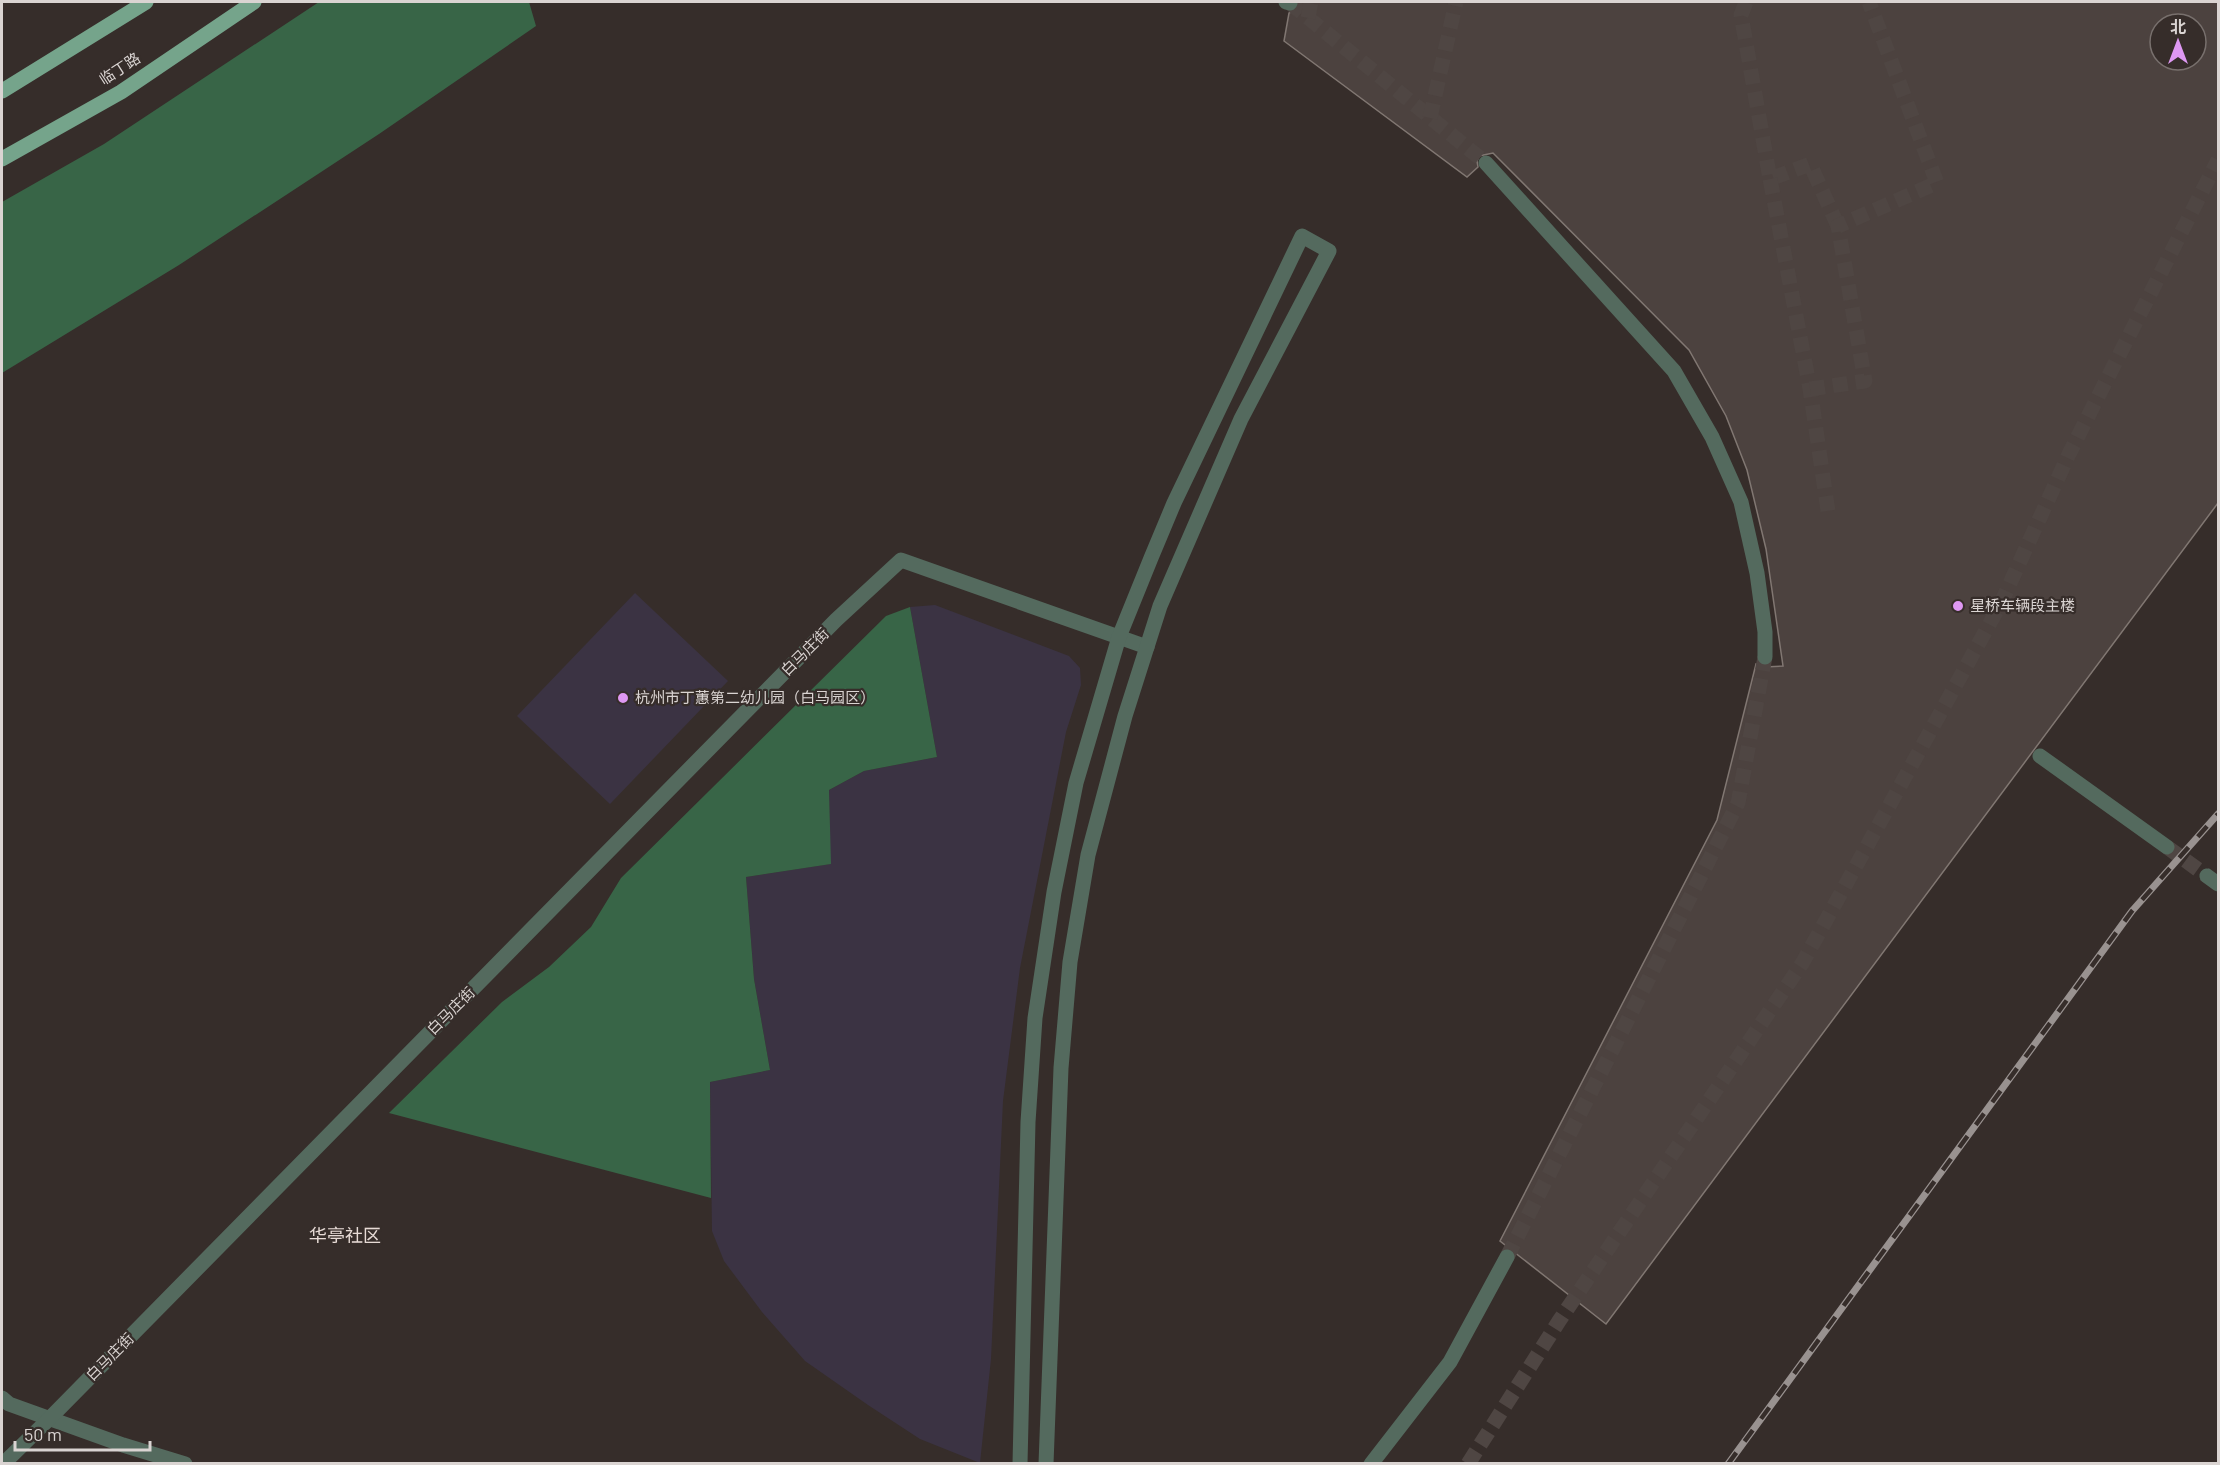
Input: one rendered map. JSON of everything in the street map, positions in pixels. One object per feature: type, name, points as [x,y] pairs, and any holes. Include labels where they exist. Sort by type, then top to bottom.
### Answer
[{"type":"main road","points":[[2,91],[146,2]]},
{"type":"main road","name":"临丁路","points":[[2,159],[121,92],[254,2]]},
{"type":"street","points":[[1486,163],[1674,371],[1712,436],[1741,502],[1757,573],[1765,632],[1765,657]]},
{"type":"street","points":[[1020,1464],[1028,1122],[1035,1018],[1054,892],[1076,783],[1119,637],[1174,503],[1302,236],[1329,251],[1241,419],[1160,606],[1125,716],[1088,855],[1070,962],[1061,1068],[1046,1464]]},
{"type":"street","name":"白马庄街","points":[[3,1464],[827,629],[901,560],[1119,637]]},
{"type":"street","points":[[1119,637],[1147,646]]},
{"type":"street","points":[[2040,756],[2167,847]]},
{"type":"street","points":[[1371,1464],[1450,1362],[1508,1257]]},
{"type":"street","points":[[2,1398],[9,1404],[49,1419],[185,1464]]},
{"type":"shaded area","name":"杭州市丁蕙第二幼儿园（白马园区）","points":[[635,593],[728,681],[610,804],[517,716]]},
{"type":"shaded area","points":[[935,605],[1069,656],[1080,668],[1081,685],[1066,732],[1020,968],[1003,1101],[991,1359],[980,1463],[920,1439],[805,1361],[762,1312],[724,1261],[712,1231],[710,1082],[770,1070],[754,979],[746,877],[830,864],[829,790],[864,771],[937,757],[910,607]]},
{"type":"green space","points":[[319,2],[529,2],[536,26],[379,134],[179,265],[2,373],[2,202],[104,144]]},
{"type":"green space","points":[[910,607],[937,757],[864,771],[829,790],[831,864],[746,877],[754,979],[770,1070],[710,1082],[711,1198],[389,1113],[502,1002],[549,967],[591,927],[621,878],[886,616]]},
{"type":"building","name":"星桥车辆段主楼","points":[[1299,2],[2218,2],[2218,503],[1606,1324],[1500,1241],[1717,820],[1756,664],[1764,667],[1783,666],[1766,549],[1747,470],[1726,416],[1689,350],[1493,153],[1479,156],[1478,167],[1467,177],[1284,41],[1289,13],[1297,9]]},
{"type":"tunnel","points":[[1308,18],[1311,2]]},
{"type":"tunnel","points":[[1430,118],[1456,2]]},
{"type":"tunnel","points":[[1746,2],[1741,15],[1770,179],[1810,164],[1838,226]]},
{"type":"tunnel","points":[[1810,389],[1865,381],[1838,226],[1937,183],[1869,2]]},
{"type":"tunnel","points":[[1290,3],[1486,163]]},
{"type":"tunnel","points":[[1468,1464],[1559,1321],[1803,962],[2001,603],[2069,454],[2218,160]]},
{"type":"tunnel","points":[[1770,179],[1810,389],[1828,511]]},
{"type":"tunnel","points":[[1507,1257],[1738,803],[1765,657]]},
{"type":"tunnel","points":[[2167,847],[2207,876]]},
{"type":"railway","points":[[1728,1464],[2132,911],[2218,814]]},
{"type":"place","name":"星桥车辆段主楼","points":[[1958,606]]},
{"type":"place","name":"杭州市丁蕙第二幼儿园（白马园区）","points":[[623,698]]},
{"type":"district","name":"华亭社区","points":[[345,1236]]}]
